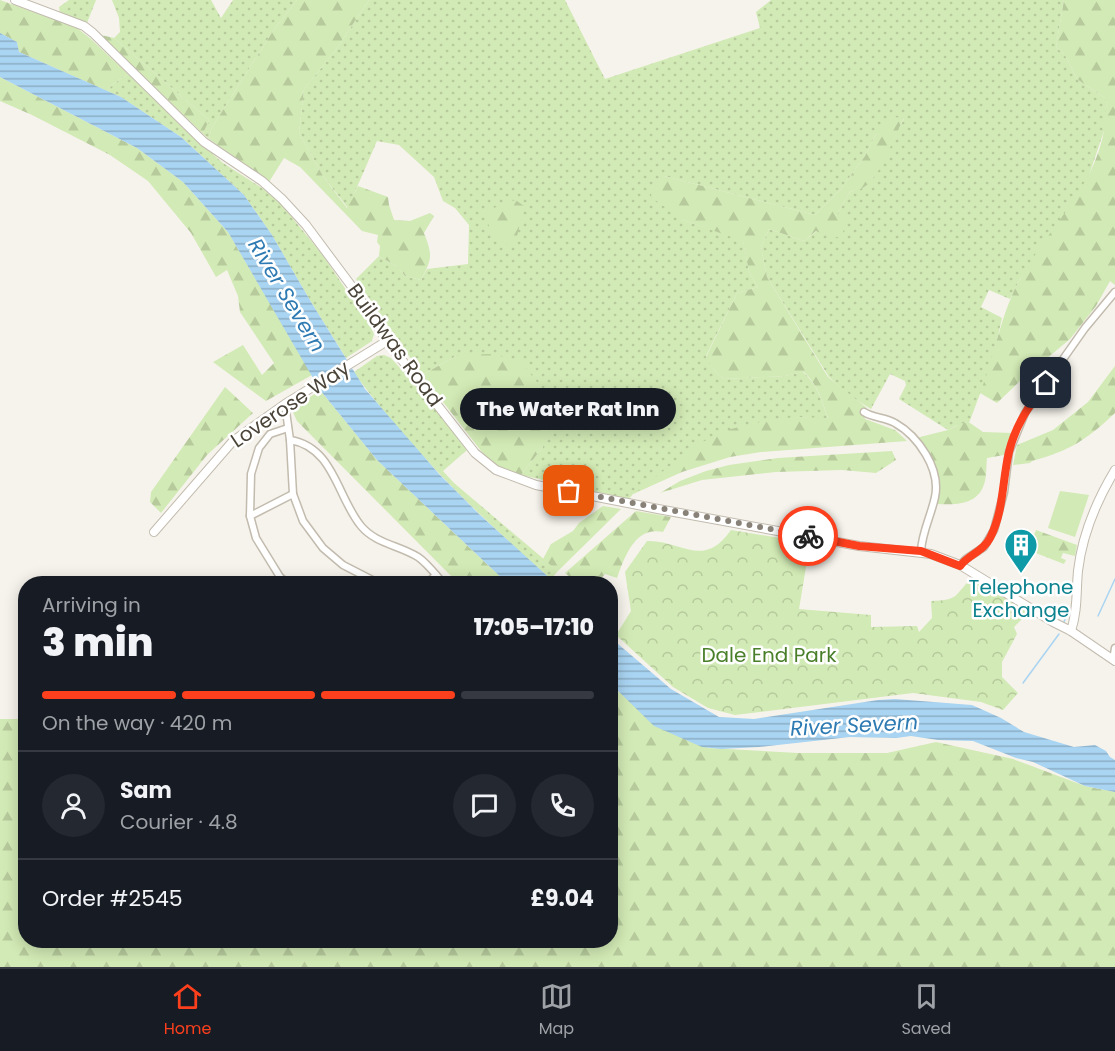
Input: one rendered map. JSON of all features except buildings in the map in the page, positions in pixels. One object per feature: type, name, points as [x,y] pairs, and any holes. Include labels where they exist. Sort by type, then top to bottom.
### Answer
[{"type":"street","name":"Buildwas Road","points":[[15,0],[90,31],[204,142],[262,181],[282,199],[306,225],[353,288],[387,341],[476,453],[496,470],[536,485],[740,525],[859,546],[921,551],[960,566],[1053,622],[1071,630],[1114,661]]},
{"type":"street","points":[[960,566],[984,547],[994,530],[1004,492],[1009,452],[1025,413],[1085,328],[1115,292]]},
{"type":"street","name":"Loverose Way","points":[[154,532],[232,441],[285,404],[387,341]]},
{"type":"street","points":[[285,404],[293,494],[303,521],[323,548],[343,566],[364,576]]},
{"type":"street","points":[[867,416],[891,421],[903,429],[918,444],[932,469],[935,480],[935,497],[922,538],[921,551]]},
{"type":"street","points":[[279,576],[256,538],[250,516],[251,474],[259,448],[270,434],[288,428]]},
{"type":"street","points":[[290,440],[301,442],[312,448],[325,463],[335,476],[352,513],[362,527],[376,540],[397,546],[419,558],[436,575]]},
{"type":"street","points":[[1071,630],[1077,608],[1078,569],[1081,556],[1094,513],[1115,471]]},
{"type":"street","points":[[250,516],[293,494]]},
{"type":"street","points":[[1114,661],[1115,648]]},
{"type":"green space","points":[[0,0],[77,28],[128,74],[107,91],[19,52],[17,42],[0,33]]},
{"type":"green space","points":[[69,0],[96,0],[87,23],[60,14],[59,7]]},
{"type":"green space","points":[[112,0],[211,0],[221,18],[233,0],[297,0],[273,31],[211,129],[209,139],[203,134],[209,120],[114,38],[120,32],[119,18]]},
{"type":"green space","points":[[297,0],[369,0],[335,51],[304,89],[299,133],[323,176],[347,208],[358,186],[388,197],[394,220],[410,221],[430,213],[434,216],[424,233],[430,257],[421,280],[405,276],[398,267],[379,256],[378,235],[362,231],[300,167],[284,158],[269,182],[209,139],[211,129],[273,31]]},
{"type":"green space","points":[[369,0],[565,0],[605,79],[760,28],[756,12],[771,0],[1064,0],[1056,47],[1065,55],[1077,79],[1106,99],[1107,122],[1086,184],[1020,279],[1010,299],[989,290],[981,307],[1002,318],[992,362],[969,423],[948,430],[899,399],[906,385],[905,381],[890,374],[871,409],[850,396],[829,377],[767,277],[761,247],[769,229],[804,241],[836,216],[850,192],[864,187],[904,119],[876,134],[865,156],[840,190],[815,215],[664,176],[683,220],[743,240],[749,272],[758,287],[737,293],[706,356],[715,371],[724,379],[785,376],[803,372],[816,388],[828,419],[794,417],[633,494],[629,499],[521,475],[543,447],[458,355],[422,375],[356,279],[379,256],[398,267],[405,276],[421,280],[427,269],[468,264],[469,225],[455,208],[443,201],[434,177],[399,145],[377,141],[348,208],[323,176],[299,133],[304,89],[335,51]]},
{"type":"green space","points":[[1064,0],[1115,0],[1115,285],[1110,281],[1096,306],[1070,339],[997,403],[980,393],[1012,294],[1032,259],[1089,174],[1099,151],[1105,126],[1106,99],[1077,79],[1065,55],[1056,47]]},
{"type":"green space","points":[[101,35],[114,38],[209,120],[203,134]]},
{"type":"green space","points":[[128,74],[183,128],[223,163],[262,188],[280,203],[322,254],[371,327],[374,334],[372,341],[346,358],[272,235],[244,195],[181,137],[121,97],[107,91]]},
{"type":"green space","points":[[0,77],[137,148],[183,182],[228,232],[312,375],[266,401],[213,362],[243,345],[262,375],[274,363],[240,312],[238,296],[227,270],[216,277],[191,233],[148,181],[110,155],[0,101]]},
{"type":"green space","points":[[893,117],[904,118],[876,175],[863,188],[850,192],[836,216],[849,219],[840,238],[816,231],[804,241],[769,229],[761,247],[767,277],[828,377],[867,408],[864,412],[865,419],[895,430],[907,441],[761,452],[730,457],[682,472],[633,494],[700,443],[731,429],[794,417],[828,418],[816,388],[804,372],[785,376],[724,379],[715,371],[706,357],[737,293],[758,287],[749,272],[743,241],[683,220],[651,197],[652,184],[664,176],[815,215],[840,190],[865,156],[876,134]]},
{"type":"green space","points":[[508,200],[517,201],[524,206],[516,241],[511,246],[497,237],[484,214]]},
{"type":"green space","points":[[493,354],[521,362],[541,387],[549,423],[543,447],[521,475],[501,468],[485,456],[422,375],[458,355]]},
{"type":"green space","points":[[384,355],[391,358],[428,399],[467,450],[443,471],[454,483],[558,571],[554,576],[548,576],[492,525],[417,450],[382,409],[354,372],[377,356]]},
{"type":"green space","points":[[1115,366],[1115,413],[1077,443],[1030,463],[1013,465],[1017,445],[1053,430],[1088,402]]},
{"type":"green space","points":[[225,387],[253,413],[207,455],[161,513],[150,502],[151,492]]},
{"type":"green space","points":[[320,390],[377,460],[500,576],[451,576],[297,421],[292,410]]},
{"type":"green space","points":[[963,423],[970,423],[983,432],[1012,433],[1004,455],[987,458],[986,477],[980,493],[970,501],[963,503],[937,504],[935,477],[916,438],[948,430]]},
{"type":"green space","points":[[892,451],[896,460],[876,473],[842,470],[776,472],[702,480],[660,493],[680,481],[729,465],[778,458]]},
{"type":"green space","points":[[1060,491],[1089,495],[1075,537],[1048,528]]},
{"type":"green space","points":[[603,506],[621,509],[558,571],[543,559],[551,544],[573,531],[579,523]]},
{"type":"green space","points":[[636,511],[671,517],[663,532],[653,531],[638,538],[628,552],[618,576],[605,574],[603,576],[569,576],[565,573]]},
{"type":"green space","name":"Dale End Park","points":[[731,530],[810,543],[799,609],[871,615],[871,627],[917,626],[919,632],[932,618],[931,601],[952,598],[972,578],[1028,613],[1014,627],[1017,634],[1002,662],[1002,677],[1018,693],[1003,710],[981,702],[913,693],[735,715],[708,708],[673,687],[618,637],[618,632],[631,611],[625,572],[647,541],[701,551],[721,542]]},
{"type":"green space","points":[[1036,530],[1077,545],[1075,556],[1063,553],[1061,558],[1066,560],[1064,564],[1028,550]]},
{"type":"green space","points":[[618,691],[708,748],[798,753],[887,753],[936,742],[1013,759],[1085,786],[1115,792],[1115,967],[0,967],[0,719],[18,719],[18,948],[618,948]]},
{"type":"water","name":"River Severn","points":[[0,33],[17,42],[19,52],[121,97],[181,137],[244,195],[272,235],[365,389],[439,474],[547,576],[500,576],[377,460],[320,390],[228,232],[183,182],[137,148],[0,77]]},
{"type":"water","name":"River Severn","points":[[618,644],[671,689],[719,717],[754,719],[895,699],[972,705],[1001,718],[1024,732],[1074,747],[1095,745],[1106,751],[1115,760],[1115,792],[1085,786],[1033,762],[1016,758],[973,741],[938,740],[911,736],[850,737],[721,749],[702,747],[654,726],[618,691]]},
{"type":"waterway","points":[[1098,616],[1115,579]]},
{"type":"waterway","points":[[1064,622],[1067,613]]},
{"type":"waterway","points":[[1023,683],[1059,634]]},
{"type":"way so far","points":[[569,491],[808,536]]},
{"type":"place","name":"The Water Rat Inn","points":[[569,491]]},
{"type":"place","name":"Telephone Exchange","points":[[1021,574]]},
{"type":"route","points":[[808,536],[859,546],[921,551],[960,566],[984,547],[994,530],[1004,492],[1009,452],[1014,436],[1025,413],[1046,383]]}]
